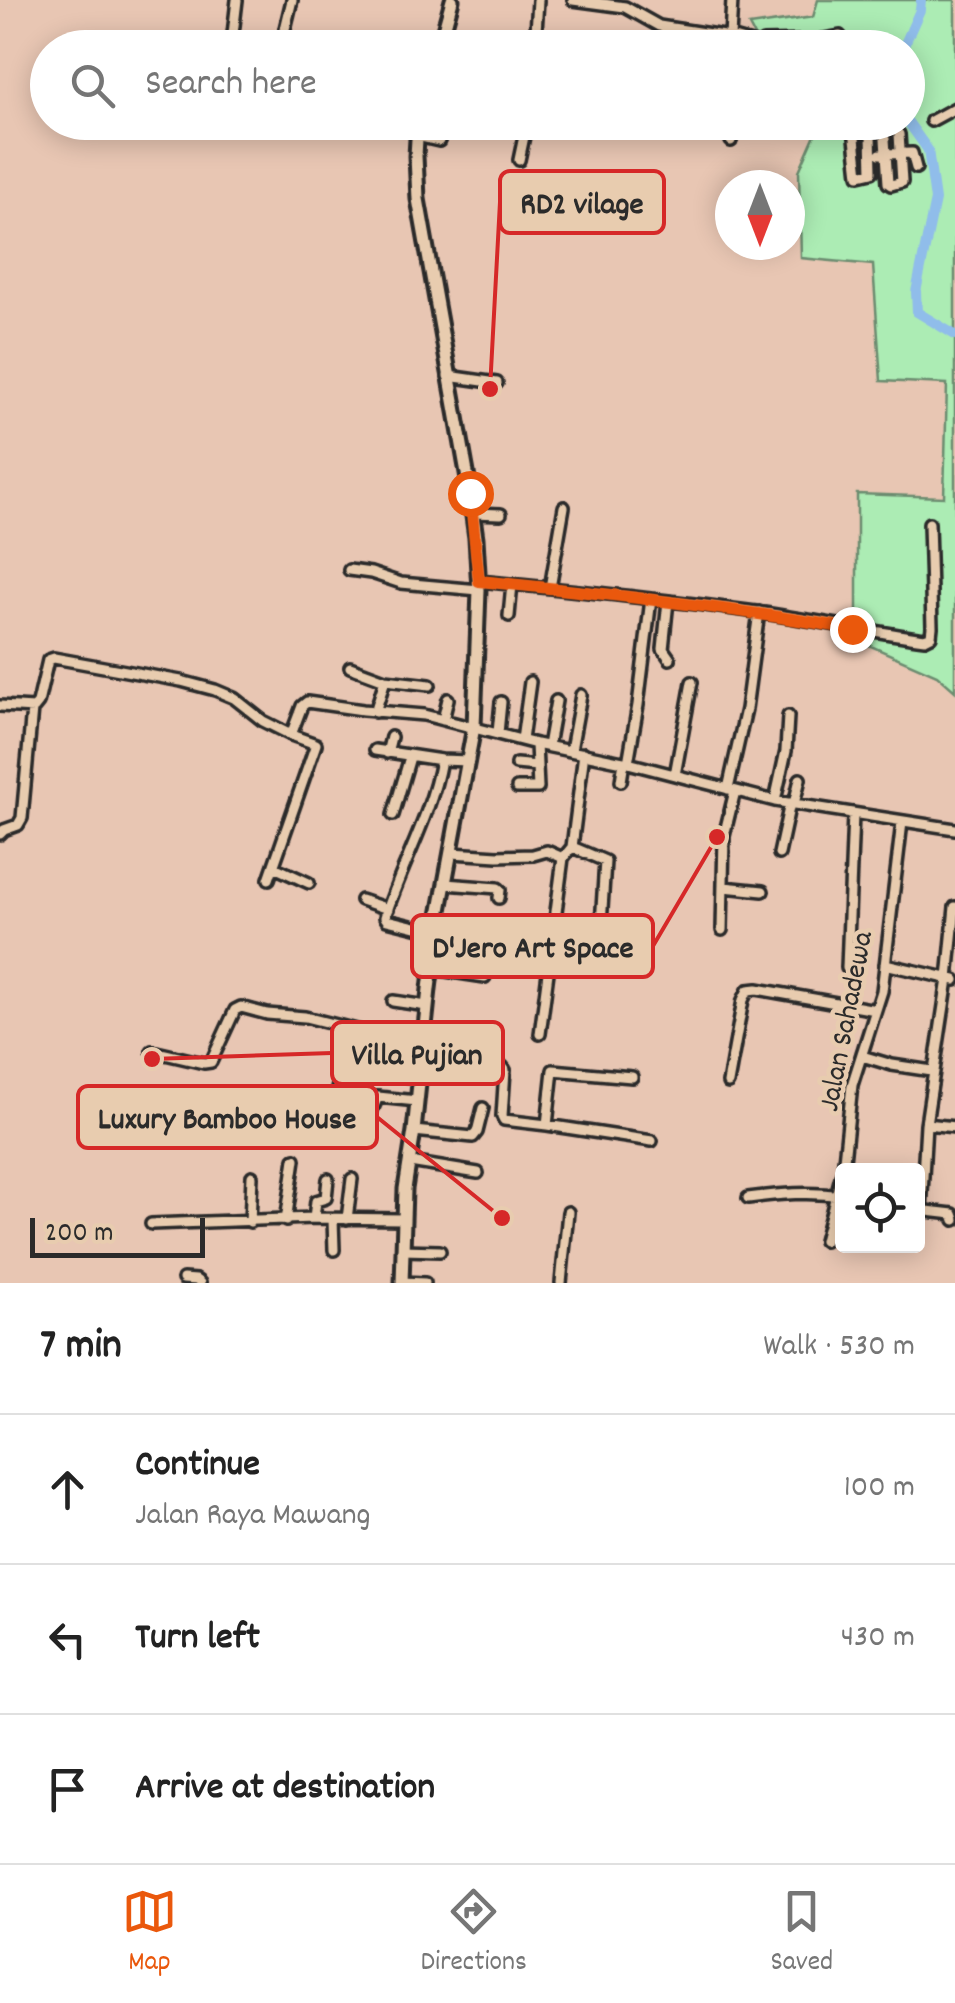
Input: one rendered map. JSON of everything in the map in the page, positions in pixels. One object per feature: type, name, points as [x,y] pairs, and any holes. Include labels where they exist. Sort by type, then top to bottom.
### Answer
[{"type":"main road","points":[[443,30],[452,0]]},
{"type":"main road","points":[[402,1282],[404,1219],[436,932],[474,728],[479,586],[473,513],[418,199],[417,140]]},
{"type":"street","points":[[233,30],[237,0]]},
{"type":"street","points":[[285,30],[292,0]]},
{"type":"street","points":[[536,30],[538,0]]},
{"type":"street","points":[[573,0],[625,8],[652,24],[682,30]]},
{"type":"street","points":[[730,30],[732,0]]},
{"type":"street","points":[[932,121],[953,112]]},
{"type":"street","points":[[520,160],[524,140]]},
{"type":"street","points":[[856,140],[858,175],[872,172],[871,140]]},
{"type":"street","points":[[885,140],[891,185],[902,182],[899,140]]},
{"type":"street","points":[[872,154],[912,153],[916,168]]},
{"type":"street","points":[[448,376],[497,383]]},
{"type":"street","points":[[550,588],[564,508]]},
{"type":"street","points":[[473,513],[501,514]]},
{"type":"street","points":[[349,570],[401,583],[512,584],[759,612],[927,638],[932,627],[929,523]]},
{"type":"street","points":[[510,616],[512,584]]},
{"type":"street","points":[[621,781],[638,705],[651,600]]},
{"type":"street","points":[[668,601],[664,649],[670,659]]},
{"type":"street","points":[[722,930],[724,836],[759,612]]},
{"type":"street","points":[[0,834],[18,825],[22,818],[32,710],[38,703],[48,660],[54,658],[215,690],[234,698],[264,721],[316,744],[269,879]]},
{"type":"street","points":[[350,667],[385,680],[430,684]]},
{"type":"street","points":[[375,712],[385,680]]},
{"type":"street","points":[[522,740],[530,682]]},
{"type":"street","points":[[675,775],[692,682]]},
{"type":"street","points":[[571,750],[581,695]]},
{"type":"street","points":[[443,720],[448,699]]},
{"type":"street","points":[[548,746],[556,701]]},
{"type":"street","points":[[291,735],[307,702],[404,712],[792,804],[955,829]]},
{"type":"street","points":[[498,734],[502,702]]},
{"type":"street","points":[[0,706],[32,710]]},
{"type":"street","points":[[775,800],[786,751],[788,716]]},
{"type":"street","points":[[388,752],[391,737]]},
{"type":"street","points":[[517,788],[538,788],[536,744]]},
{"type":"street","points":[[376,750],[469,761]]},
{"type":"street","points":[[540,1034],[563,858],[572,846],[584,752]]},
{"type":"street","points":[[392,815],[410,756]]},
{"type":"street","points":[[436,932],[386,917],[423,825],[441,760]]},
{"type":"street","points":[[516,764],[537,766]]},
{"type":"street","points":[[780,854],[800,780]]},
{"type":"street","points":[[847,968],[853,814]]},
{"type":"street","name":"Jalan Sahadewa","points":[[844,1163],[852,1085],[882,991],[902,822]]},
{"type":"street","points":[[572,846],[605,861],[600,942]]},
{"type":"street","points":[[452,852],[498,856],[547,852],[563,858]]},
{"type":"street","points":[[274,867],[309,883]]},
{"type":"street","points":[[445,884],[498,888],[499,898]]},
{"type":"street","points":[[724,887],[763,891]]},
{"type":"street","points":[[361,900],[388,910]]},
{"type":"street","points":[[923,1163],[932,1072],[951,979],[955,907]]},
{"type":"street","points":[[885,964],[951,979]]},
{"type":"street","points":[[432,969],[485,977]]},
{"type":"street","points":[[728,1083],[748,990],[876,1010]]},
{"type":"street","points":[[393,1001],[428,1006]]},
{"type":"street","points":[[152,1051],[211,1062],[236,1010],[241,1008],[305,1017],[381,1036],[381,1070]]},
{"type":"street","points":[[862,1056],[932,1072]]},
{"type":"street","points":[[421,1060],[502,1066],[506,1070],[504,1120],[652,1141]]},
{"type":"street","points":[[337,1089],[345,1062],[419,1078]]},
{"type":"street","points":[[547,1125],[554,1070],[632,1077]]},
{"type":"street","points":[[308,1122],[359,1132],[378,1097],[417,1101]]},
{"type":"street","points":[[414,1131],[473,1137],[483,1108]]},
{"type":"street","points":[[926,1124],[955,1127]]},
{"type":"street","points":[[286,1221],[295,1159]]},
{"type":"street","points":[[410,1162],[478,1173]]},
{"type":"street","points":[[250,1222],[252,1176]]},
{"type":"street","points":[[314,1218],[316,1202],[326,1198],[328,1179]]},
{"type":"street","points":[[347,1220],[352,1179]]},
{"type":"street","points":[[748,1198],[786,1193],[835,1196]]},
{"type":"street","name":"Jalan Sahadewa","points":[[824,1240],[835,1210]]},
{"type":"street","points":[[561,1283],[568,1212]]},
{"type":"street","points":[[925,1212],[954,1216]]},
{"type":"street","points":[[333,1219],[334,1250]]},
{"type":"street","points":[[151,1224],[404,1219]]},
{"type":"street","points":[[402,1250],[440,1251]]},
{"type":"street","points":[[183,1279],[200,1283]]},
{"type":"street","points":[[402,1282],[425,1283]]},
{"type":"green space","points":[[818,0],[955,0],[955,691],[937,675],[857,640],[857,494],[944,497],[947,384],[881,381],[873,265],[805,258],[805,170],[799,170],[813,140],[925,140],[925,30],[751,30],[749,26],[813,17]]},
{"type":"waterway","points":[[911,30],[921,0]]},
{"type":"waterway","points":[[921,140],[928,150],[935,200],[916,292],[917,312],[955,335]]},
{"type":"place","name":"RD2 vilage","points":[[490,389]]},
{"type":"place","name":"D'Jero Art Space","points":[[717,837]]},
{"type":"place","name":"Villa Pujian","points":[[152,1059]]},
{"type":"place","name":"Luxury Bamboo House","points":[[502,1218]]},
{"type":"route","points":[[470,493],[479,581],[759,612],[852,629]]}]
